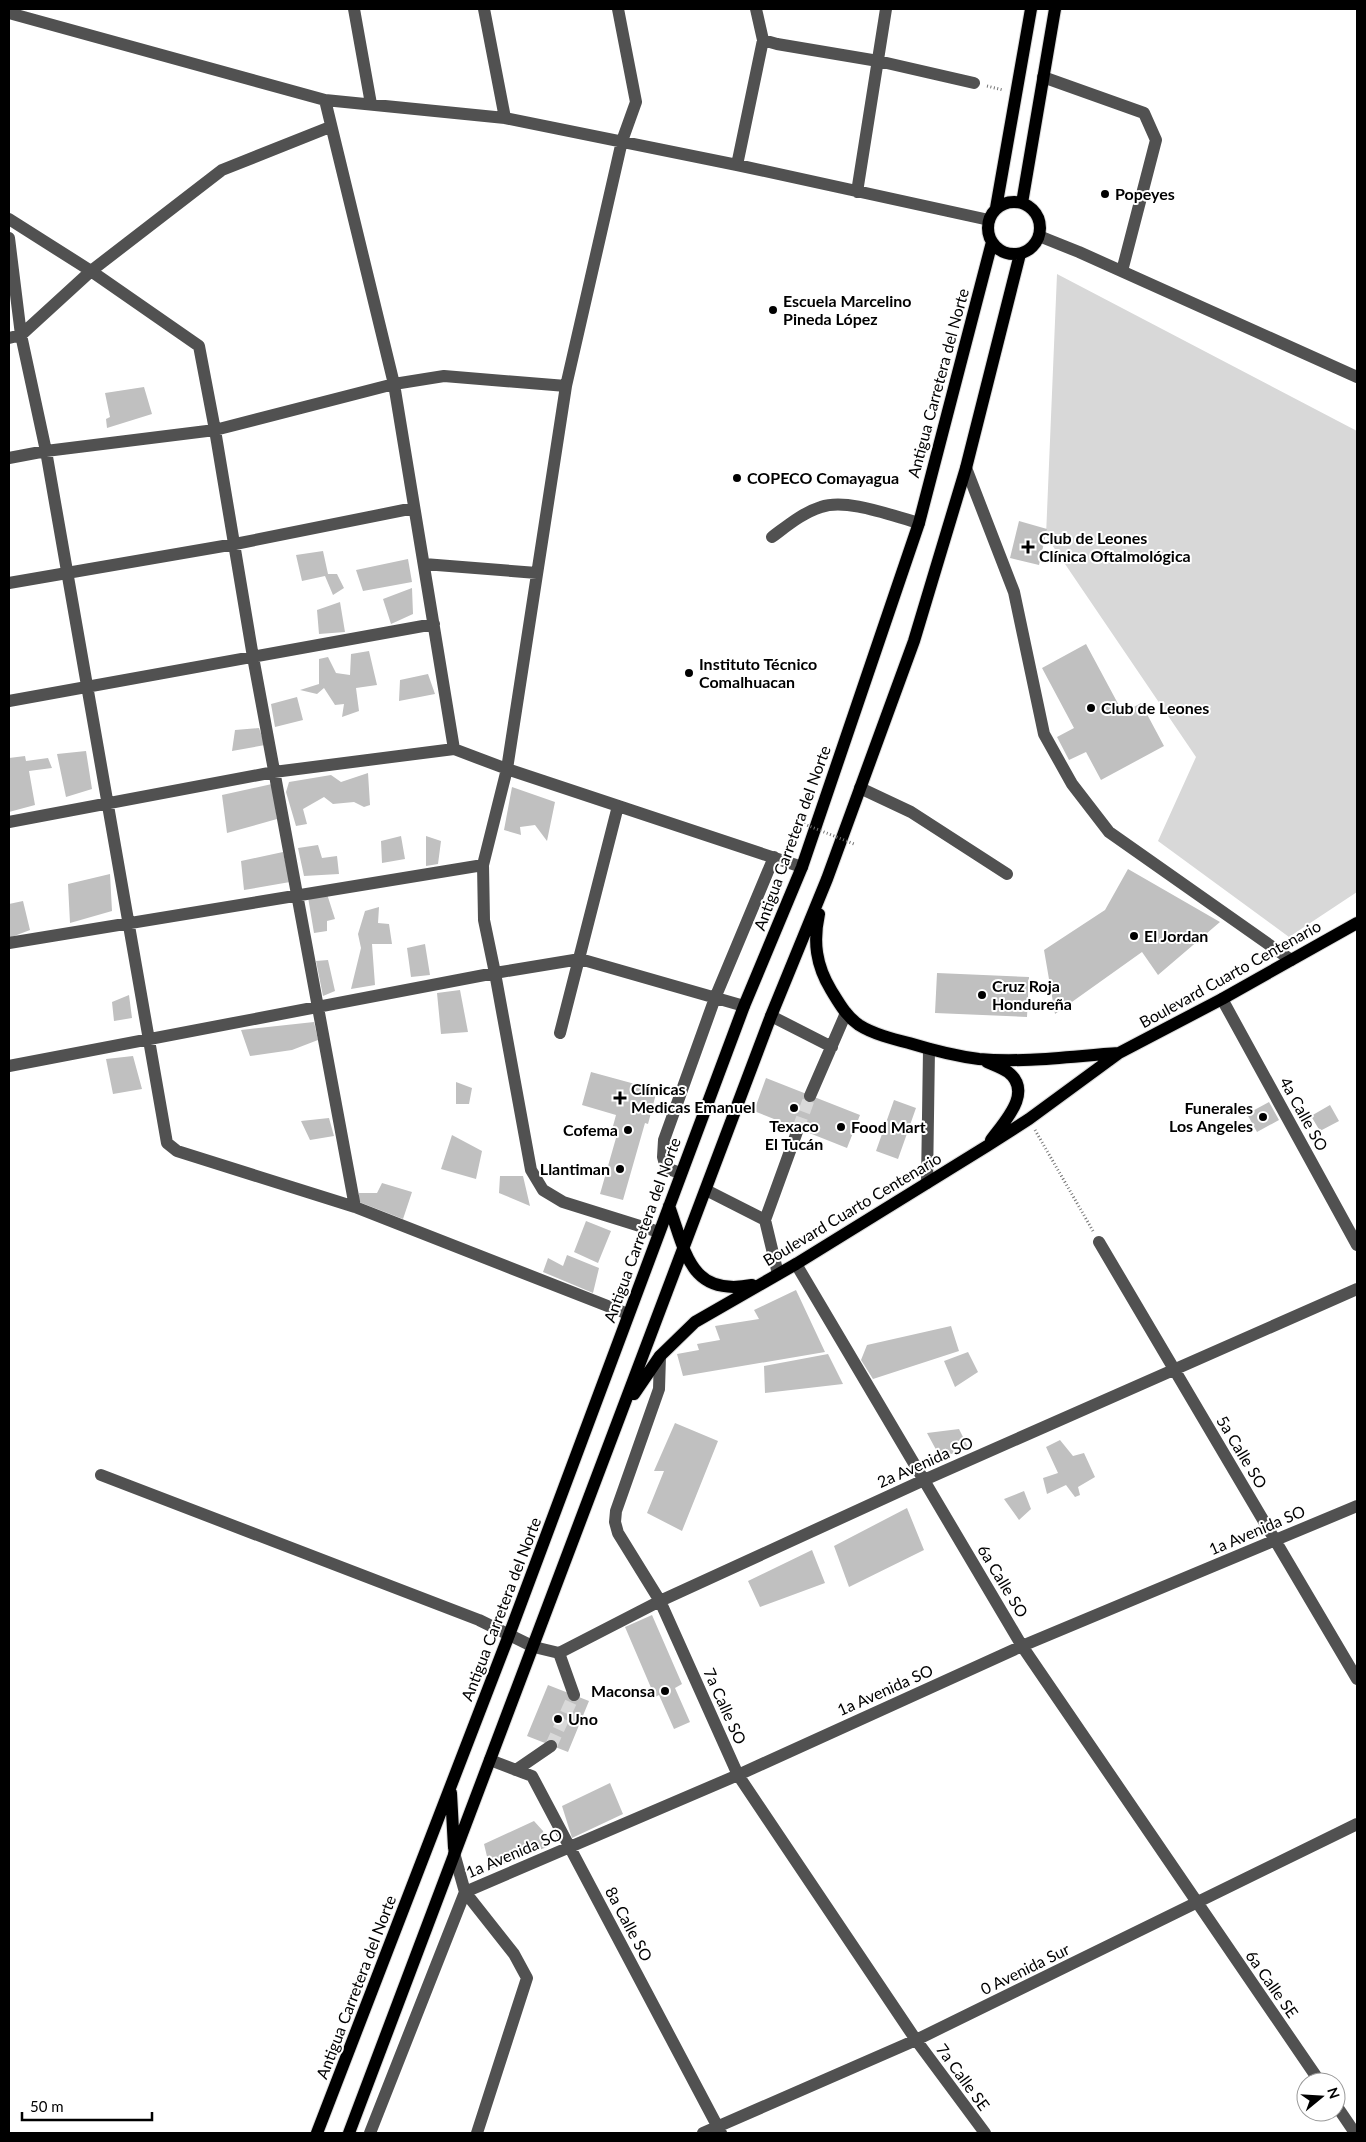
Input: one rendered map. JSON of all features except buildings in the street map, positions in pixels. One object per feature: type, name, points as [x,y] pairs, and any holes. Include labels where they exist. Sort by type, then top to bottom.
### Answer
[{"type":"main road","points":[[996,208],[1008,202],[1022,202],[1036,212],[1039,220],[1039,236],[1035,244],[1020,254],[1011,254],[1002,252],[988,235],[989,220],[996,208],[1031,9]]},
{"type":"main road","points":[[1022,202],[1055,9]]},
{"type":"main road","name":"Antigua Carretera del Norte","points":[[317,2133],[509,1635],[680,1173],[744,1006],[802,867],[919,523],[992,242]]},
{"type":"main road","points":[[349,2133],[771,1016],[827,879],[914,640],[966,468],[1020,254]]},
{"type":"main road","name":"Boulevard Cuarto Centenario","points":[[827,879],[815,934],[818,958],[827,983],[846,1013],[860,1026],[894,1039],[946,1054],[980,1059],[1008,1060],[1119,1053]]},
{"type":"main road","name":"Boulevard Cuarto Centenario","points":[[622,1413],[660,1356],[695,1322],[796,1264],[987,1146],[1029,1119],[1119,1053],[1222,999],[1357,922]]},
{"type":"main road","points":[[980,1059],[1006,1071],[1018,1086],[1016,1104],[987,1146]]},
{"type":"main road","points":[[669,1206],[693,1269],[711,1284],[734,1288],[762,1283]]},
{"type":"main road","points":[[450,1787],[454,1853]]},
{"type":"street","points":[[354,9],[371,104]]},
{"type":"street","points":[[484,9],[505,118]]},
{"type":"street","points":[[618,9],[636,102],[622,141],[566,386],[506,769],[483,865],[484,920],[531,1170],[543,1190],[563,1202],[659,1232]]},
{"type":"street","points":[[737,165],[763,40],[756,9]]},
{"type":"street","points":[[857,192],[886,9]]},
{"type":"street","points":[[9,13],[325,100],[505,118],[737,165],[989,220]]},
{"type":"street","points":[[763,40],[878,61],[974,83]]},
{"type":"street","points":[[1043,77],[1144,114],[1151,127],[1156,140],[1122,271]]},
{"type":"street","points":[[325,100],[330,127],[394,384],[454,749]]},
{"type":"street","points":[[15,336],[91,271],[222,170],[330,127]]},
{"type":"street","points":[[9,219],[91,271],[198,346],[216,430],[253,657],[355,1207]]},
{"type":"street","points":[[1039,236],[1122,271],[1357,377]]},
{"type":"street","points":[[9,238],[15,336],[46,451],[167,1143],[177,1151],[355,1207],[628,1314]]},
{"type":"street","points":[[9,458],[46,451],[216,430],[394,384],[444,376],[566,386]]},
{"type":"street","points":[[966,468],[1014,592],[1044,734],[1072,784],[1109,832],[1291,960]]},
{"type":"street","points":[[772,537],[802,515],[822,506],[848,504],[919,523]]},
{"type":"street","points":[[9,583],[235,544],[414,508]]},
{"type":"street","points":[[424,564],[537,572]]},
{"type":"street","points":[[9,702],[434,624]]},
{"type":"street","points":[[9,822],[274,772],[454,749],[506,769],[802,867]]},
{"type":"street","points":[[860,788],[911,812],[1007,874]]},
{"type":"street","points":[[560,1033],[618,806]]},
{"type":"street","points":[[680,1173],[666,1168],[662,1157],[664,1140],[715,998],[774,857]]},
{"type":"street","points":[[9,943],[483,865]]},
{"type":"street","points":[[9,1066],[318,1006],[580,959],[744,1006]]},
{"type":"street","name":"4a Calle SO","points":[[1222,999],[1357,1245]]},
{"type":"street","points":[[810,1096],[846,1013]]},
{"type":"street","points":[[771,1016],[832,1047]]},
{"type":"street","points":[[927,1183],[929,1049]]},
{"type":"street","points":[[778,1274],[765,1220],[798,1129]]},
{"type":"street","points":[[706,1190],[765,1220]]},
{"type":"street","name":"5a Calle SO","points":[[1099,1242],[1357,1679]]},
{"type":"street","name":"6a Calle SO","points":[[796,1264],[1022,1646],[1197,1904]]},
{"type":"street","name":"2a Avenida SO","points":[[560,1653],[660,1601],[924,1480],[1357,1289]]},
{"type":"street","name":"7a Calle SO","points":[[660,1356],[659,1389],[616,1511],[618,1533],[660,1601],[738,1775],[916,2040]]},
{"type":"street","points":[[101,1475],[470,1616],[534,1647],[560,1653],[574,1695]]},
{"type":"street","name":"1a Avenida SO","points":[[454,1853],[465,1892],[738,1775],[1022,1646],[1357,1506]]},
{"type":"street","points":[[516,1770],[552,1746]]},
{"type":"street","name":"8a Calle SO","points":[[490,1760],[532,1776],[719,2130]]},
{"type":"street","name":"0 Avenida Sur","points":[[703,2133],[719,2130],[916,2040],[1357,1824]]},
{"type":"street","points":[[370,2133],[465,1892]]},
{"type":"street","points":[[465,1892],[514,1954],[527,1978],[477,2133]]},
{"type":"street","name":"6a Calle SE","points":[[1197,1904],[1313,2072]]},
{"type":"street","name":"7a Calle SE","points":[[916,2040],[985,2133]]},
{"type":"street","points":[[1346,2119],[1356,2133]]},
{"type":"path","points":[[974,83],[1016,93]]},
{"type":"path","points":[[804,824],[854,844]]},
{"type":"path","points":[[1029,1119],[1099,1242]]},
{"type":"shaded area","points":[[1057,274],[1357,431],[1357,892],[1289,937],[1158,841],[1196,757],[1046,536]]},
{"type":"tunnel","points":[[798,1129],[810,1096]]},
{"type":"tunnel","points":[[551,1746],[574,1695]]},
{"type":"place","name":"Popeyes","points":[[1105,194]]},
{"type":"place","name":"Escuela Marcelino Pineda López","points":[[773,310]]},
{"type":"place","name":"COPECO Comayagua","points":[[737,478]]},
{"type":"place","name":"Club de Leones Clínica Oftalmológica","points":[[1028,547]]},
{"type":"place","name":"Instituto Técnico Comalhuacan","points":[[689,673]]},
{"type":"place","name":"Club de Leones","points":[[1091,708]]},
{"type":"place","name":"El Jordan","points":[[1134,936]]},
{"type":"place","name":"Cruz Roja Hondureña","points":[[982,995]]},
{"type":"place","name":"Clínicas Medicas Emanuel","points":[[620,1098]]},
{"type":"place","name":"Texaco El Tucán","points":[[794,1108]]},
{"type":"place","name":"Funerales Los Angeles","points":[[1263,1117]]},
{"type":"place","name":"Food Mart","points":[[841,1127]]},
{"type":"place","name":"Cofema","points":[[628,1130]]},
{"type":"place","name":"Llantiman","points":[[620,1169]]},
{"type":"place","name":"Maconsa","points":[[665,1691]]},
{"type":"place","name":"Uno","points":[[558,1719]]}]
